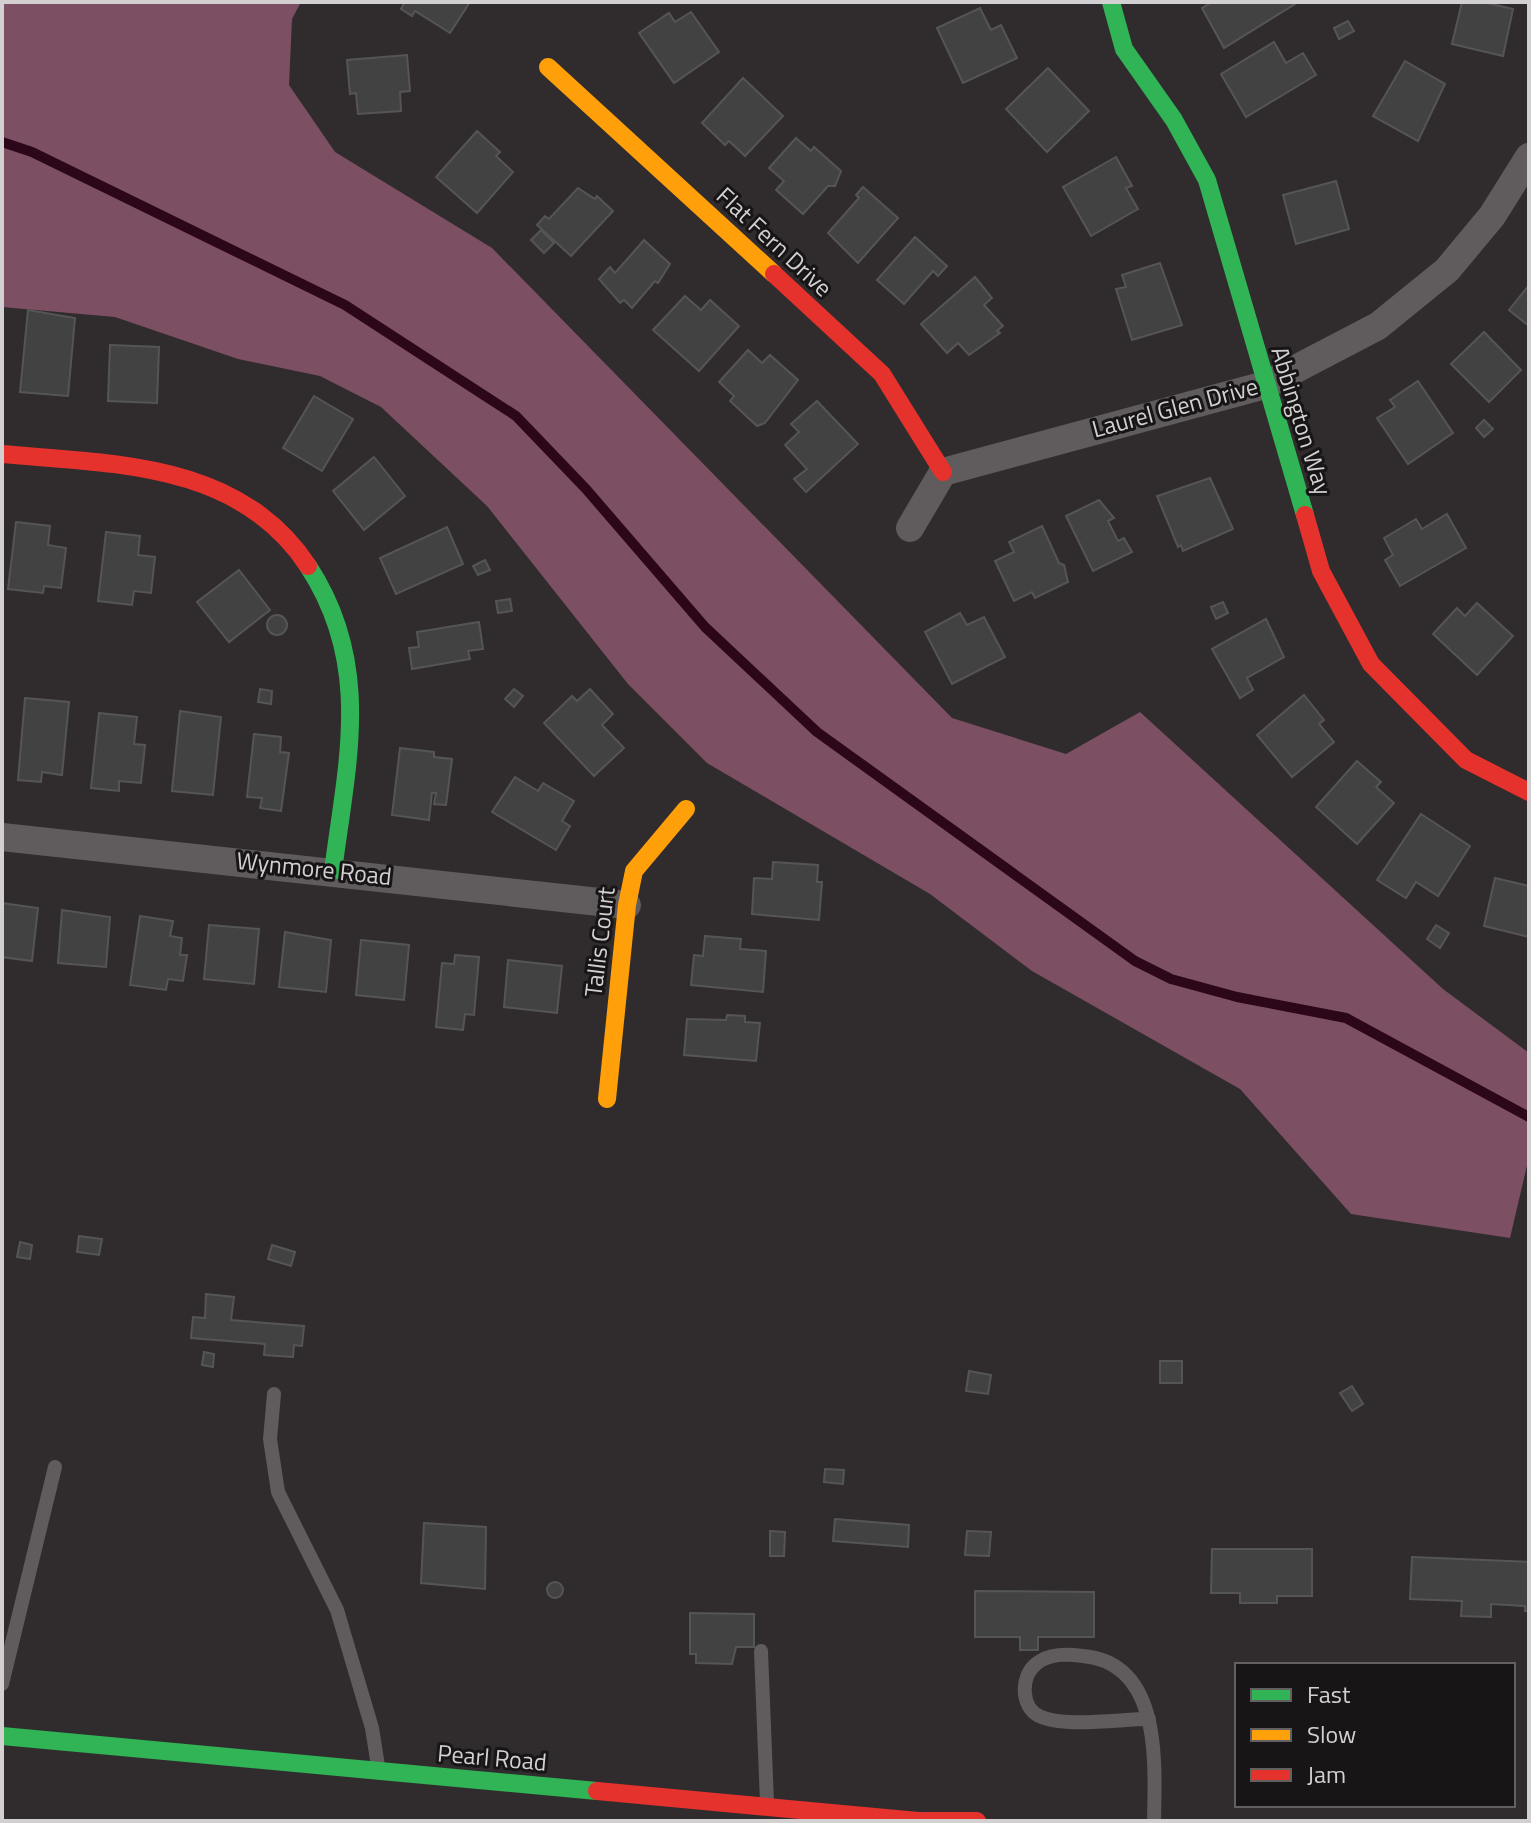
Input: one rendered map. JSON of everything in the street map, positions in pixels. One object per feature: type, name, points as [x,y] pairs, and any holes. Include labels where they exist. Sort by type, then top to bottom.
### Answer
[{"type":"street","name":"Abbington Way","points":[[1111,2],[1124,49],[1174,120],[1207,180],[1321,571],[1371,664],[1466,760],[1529,792]]},
{"type":"street","name":"Flat Fern Drive","points":[[548,67],[882,374],[943,472]]},
{"type":"street","name":"Laurel Glen Drive","points":[[943,472],[1265,385],[1378,326],[1447,270],[1492,216],[1529,157]]},
{"type":"street","points":[[2,454],[184,477],[230,492],[283,529],[322,584],[341,633],[351,686],[333,871]]},
{"type":"street","points":[[910,528],[943,472]]},
{"type":"street","name":"Tallis Court","points":[[607,1099],[627,905],[634,871],[686,809]]},
{"type":"street","name":"Wynmore Road","points":[[2,837],[627,905]]},
{"type":"street","name":"Pearl Road","points":[[2,1736],[918,1821],[977,1821]]},
{"type":"lane","points":[[274,1394],[270,1439],[272,1471],[278,1492],[337,1610],[372,1728],[378,1771]]},
{"type":"lane","points":[[2,1684],[55,1467]]},
{"type":"lane","points":[[761,1651],[768,1807]]},
{"type":"lane","points":[[1149,1719],[1048,1719],[1029,1707],[1025,1697],[1027,1675],[1035,1664],[1052,1656],[1095,1657],[1118,1667],[1133,1682],[1149,1719],[1155,1767],[1154,1821]]},
{"type":"shaded area","points":[[2,2],[301,2],[292,19],[289,85],[335,152],[492,248],[952,718],[1066,754],[1140,712],[1443,989],[1529,1053],[1529,1157],[1510,1238],[1351,1214],[1240,1089],[1032,971],[930,894],[707,763],[628,684],[487,506],[381,407],[320,376],[238,359],[115,317],[2,307]]},
{"type":"building","points":[[405,2],[470,2],[450,33],[415,11],[412,16],[401,9]]},
{"type":"building","points":[[1212,2],[1295,4],[1224,48],[1202,8]]},
{"type":"building","points":[[1462,2],[1483,2],[1513,9],[1503,56],[1452,44]]},
{"type":"building","points":[[980,8],[991,30],[1001,25],[1017,58],[963,83],[937,28]]},
{"type":"building","points":[[691,12],[719,52],[674,83],[639,33],[669,13],[675,22]]},
{"type":"building","points":[[1348,21],[1354,31],[1339,39],[1334,28]]},
{"type":"building","points":[[1274,42],[1286,63],[1303,53],[1316,75],[1246,117],[1221,74]]},
{"type":"building","points":[[407,55],[410,91],[400,92],[401,111],[358,114],[356,93],[350,94],[347,60]]},
{"type":"building","points":[[1405,61],[1445,84],[1418,141],[1373,116]]},
{"type":"building","points":[[1048,68],[1089,111],[1047,152],[1006,109]]},
{"type":"building","points":[[743,78],[783,116],[745,156],[729,141],[725,145],[702,123]]},
{"type":"building","points":[[477,131],[500,152],[496,156],[513,172],[477,213],[436,177]]},
{"type":"building","points":[[796,138],[811,151],[814,147],[841,171],[835,186],[828,186],[803,214],[776,190],[784,181],[769,168]]},
{"type":"building","points":[[1116,157],[1132,186],[1126,188],[1138,209],[1091,236],[1063,187]]},
{"type":"building","points":[[1336,181],[1349,229],[1296,244],[1283,195]]},
{"type":"building","points":[[863,187],[898,218],[858,263],[828,233],[859,198],[856,195]]},
{"type":"building","points":[[578,188],[595,199],[597,196],[613,211],[571,256],[537,225],[545,216],[549,219]]},
{"type":"building","points":[[541,230],[554,243],[544,253],[531,240]]},
{"type":"building","points":[[915,237],[947,266],[938,276],[933,271],[904,304],[877,280]]},
{"type":"building","points":[[644,240],[670,264],[658,283],[655,281],[632,308],[624,300],[620,303],[599,279],[610,267],[615,273]]},
{"type":"building","points":[[1160,263],[1182,325],[1132,340],[1116,289],[1126,287],[1122,275]]},
{"type":"building","points":[[975,277],[992,298],[984,305],[1003,326],[997,331],[1000,333],[969,355],[958,343],[947,353],[921,324]]},
{"type":"building","points":[[1529,285],[1529,326],[1509,310]]},
{"type":"building","points":[[685,296],[701,310],[710,300],[739,326],[699,371],[653,330]]},
{"type":"building","points":[[28,310],[75,318],[68,396],[20,392]]},
{"type":"building","points":[[1484,332],[1521,370],[1489,402],[1451,364]]},
{"type":"building","points":[[110,345],[159,347],[157,403],[108,401]]},
{"type":"building","points":[[748,350],[762,363],[770,355],[798,380],[765,423],[757,426],[730,401],[734,396],[719,382]]},
{"type":"building","points":[[1418,381],[1453,433],[1408,464],[1377,418],[1395,407],[1390,400]]},
{"type":"building","points":[[314,396],[353,419],[322,471],[283,448]]},
{"type":"building","points":[[817,401],[858,444],[806,492],[794,479],[807,469],[785,445],[799,432],[791,424]]},
{"type":"building","points":[[1484,420],[1493,429],[1484,437],[1476,428]]},
{"type":"building","points":[[374,457],[405,496],[364,530],[333,491]]},
{"type":"building","points":[[1210,478],[1233,529],[1183,551],[1181,545],[1178,547],[1157,496]]},
{"type":"building","points":[[1099,500],[1114,518],[1108,521],[1118,541],[1124,538],[1132,552],[1093,571],[1066,516]]},
{"type":"building","points":[[1447,514],[1466,548],[1400,586],[1385,560],[1393,555],[1384,538],[1416,519],[1422,529]]},
{"type":"building","points":[[16,522],[50,526],[48,545],[66,548],[61,588],[44,586],[43,593],[8,589]]},
{"type":"building","points":[[1042,526],[1059,563],[1064,565],[1068,582],[1035,598],[1032,592],[1014,601],[995,561],[1014,552],[1009,542]]},
{"type":"building","points":[[447,527],[463,564],[396,594],[380,558]]},
{"type":"building","points":[[106,532],[140,536],[138,555],[155,557],[151,593],[134,591],[132,605],[98,601]]},
{"type":"building","points":[[485,560],[490,570],[478,575],[473,566]]},
{"type":"building","points":[[239,570],[270,610],[229,642],[197,602]]},
{"type":"building","points":[[510,599],[512,611],[498,613],[496,601]]},
{"type":"building","points":[[1223,602],[1228,613],[1216,619],[1211,607]]},
{"type":"building","points":[[1477,603],[1513,636],[1477,675],[1433,634],[1457,608],[1465,616]]},
{"type":"building","points":[[960,613],[967,625],[984,617],[1005,657],[952,684],[925,632]]},
{"type":"building","points":[[277,615],[284,618],[287,625],[284,632],[277,635],[270,632],[267,625],[270,618]]},
{"type":"building","points":[[1266,619],[1284,657],[1247,678],[1253,690],[1240,698],[1212,649]]},
{"type":"building","points":[[479,622],[483,649],[468,651],[470,659],[412,669],[409,648],[419,647],[417,632]]},
{"type":"building","points":[[260,689],[272,691],[271,704],[258,702]]},
{"type":"building","points":[[514,689],[523,696],[514,707],[505,699]]},
{"type":"building","points":[[590,689],[613,714],[602,725],[624,748],[594,776],[544,723],[572,696],[577,701]]},
{"type":"building","points":[[1304,695],[1324,720],[1319,724],[1334,742],[1292,777],[1257,735]]},
{"type":"building","points":[[25,698],[69,702],[62,775],[42,772],[41,782],[18,780]]},
{"type":"building","points":[[180,711],[221,717],[213,795],[172,791]]},
{"type":"building","points":[[99,713],[137,717],[134,744],[145,745],[141,783],[119,781],[119,791],[91,788]]},
{"type":"building","points":[[254,734],[281,737],[280,752],[289,753],[281,811],[260,808],[262,798],[247,797]]},
{"type":"building","points":[[400,748],[434,752],[434,757],[452,759],[446,805],[434,804],[436,793],[432,793],[429,820],[392,815]]},
{"type":"building","points":[[1357,761],[1381,782],[1376,787],[1394,803],[1357,844],[1316,807]]},
{"type":"building","points":[[515,777],[538,791],[543,783],[574,801],[562,821],[570,826],[556,850],[492,812]]},
{"type":"building","points":[[1421,814],[1470,846],[1438,896],[1416,882],[1406,898],[1377,880]]},
{"type":"building","points":[[773,862],[818,865],[817,882],[822,882],[819,920],[752,914],[754,878],[772,879]]},
{"type":"building","points":[[1495,878],[1529,886],[1529,937],[1484,926]]},
{"type":"building","points":[[2,903],[38,908],[32,961],[2,957]]},
{"type":"building","points":[[62,910],[110,917],[106,967],[58,963]]},
{"type":"building","points":[[140,916],[173,921],[170,936],[182,938],[180,955],[187,955],[183,981],[168,979],[166,990],[130,985]]},
{"type":"building","points":[[209,925],[259,929],[254,984],[204,979]]},
{"type":"building","points":[[1436,925],[1449,933],[1440,948],[1427,939]]},
{"type":"building","points":[[285,932],[331,940],[326,992],[279,987]]},
{"type":"building","points":[[705,936],[741,939],[740,949],[766,951],[763,992],[691,985],[694,955],[703,956]]},
{"type":"building","points":[[361,940],[409,945],[404,1000],[356,995]]},
{"type":"building","points":[[455,955],[479,957],[474,1015],[465,1014],[463,1030],[436,1027],[442,963],[454,964]]},
{"type":"building","points":[[508,960],[562,966],[557,1013],[504,1007]]},
{"type":"building","points":[[727,1015],[745,1016],[745,1022],[760,1023],[756,1061],[684,1055],[687,1019],[726,1020]]},
{"type":"building","points":[[79,1236],[102,1239],[99,1255],[77,1252]]},
{"type":"building","points":[[20,1242],[32,1245],[30,1259],[17,1257]]},
{"type":"building","points":[[272,1245],[295,1252],[291,1266],[268,1259]]},
{"type":"building","points":[[206,1294],[234,1297],[231,1320],[304,1326],[302,1346],[294,1345],[293,1357],[264,1355],[265,1344],[191,1338],[193,1317],[205,1318]]},
{"type":"building","points":[[204,1352],[214,1354],[213,1367],[202,1365]]},
{"type":"building","points":[[1160,1361],[1182,1361],[1182,1383],[1160,1383]]},
{"type":"building","points":[[969,1371],[991,1375],[988,1394],[966,1391]]},
{"type":"building","points":[[1352,1386],[1363,1404],[1352,1411],[1340,1393]]},
{"type":"building","points":[[825,1469],[844,1470],[843,1484],[824,1482]]},
{"type":"building","points":[[835,1519],[909,1525],[908,1547],[833,1541]]},
{"type":"building","points":[[424,1523],[486,1527],[485,1589],[421,1583]]},
{"type":"building","points":[[770,1531],[785,1532],[784,1556],[770,1556]]},
{"type":"building","points":[[967,1531],[991,1532],[989,1556],[965,1555]]},
{"type":"building","points":[[1212,1549],[1312,1549],[1312,1596],[1277,1596],[1277,1603],[1240,1603],[1240,1593],[1211,1593]]},
{"type":"building","points":[[1412,1557],[1529,1562],[1529,1611],[1525,1611],[1525,1606],[1491,1604],[1491,1617],[1461,1616],[1462,1601],[1410,1599]]},
{"type":"building","points":[[552,1582],[558,1582],[563,1590],[561,1596],[552,1598],[547,1593],[547,1587]]},
{"type":"building","points":[[975,1591],[1094,1592],[1094,1637],[1038,1637],[1038,1650],[1020,1650],[1020,1637],[975,1637]]},
{"type":"building","points":[[690,1613],[754,1614],[754,1647],[736,1647],[732,1664],[696,1663],[696,1654],[690,1654]]},
{"type":"waterway","points":[[2,142],[32,152],[345,305],[516,416],[586,489],[705,627],[817,732],[1135,961],[1171,979],[1237,997],[1346,1018],[1529,1117]]},
{"type":"traffic: fast","points":[[1111,2],[1124,49],[1174,120],[1207,180],[1305,515]]},
{"type":"traffic: fast","points":[[308,566],[328,603],[341,640],[348,677],[348,753],[333,871]]},
{"type":"traffic: fast","points":[[2,1736],[597,1791]]},
{"type":"traffic: slow","points":[[548,67],[774,274]]},
{"type":"traffic: slow","points":[[607,1099],[627,905],[634,871],[686,809]]},
{"type":"traffic: jam","points":[[774,274],[882,374],[943,472]]},
{"type":"traffic: jam","points":[[2,454],[130,466],[211,487],[247,506],[280,532],[308,566]]},
{"type":"traffic: jam","points":[[1305,515],[1321,571],[1371,664],[1466,760],[1529,792]]},
{"type":"traffic: jam","points":[[597,1791],[918,1821],[977,1821]]}]
